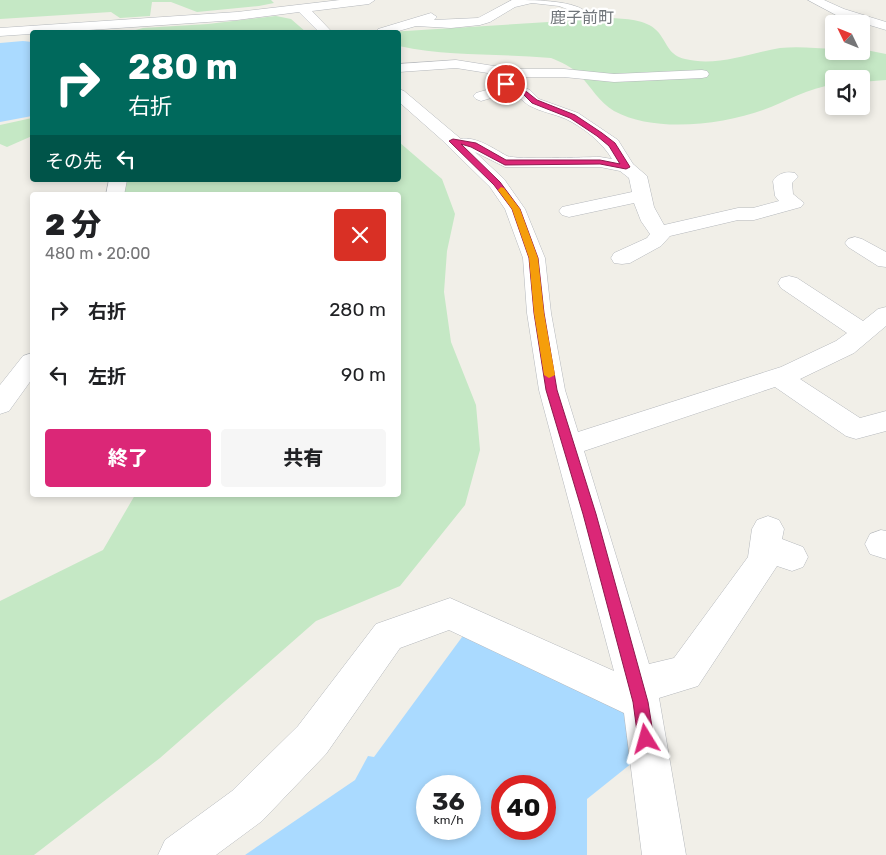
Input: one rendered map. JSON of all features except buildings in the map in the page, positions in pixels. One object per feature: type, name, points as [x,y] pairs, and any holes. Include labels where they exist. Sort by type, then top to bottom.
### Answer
[{"type":"street","points":[[0,32],[237,16],[369,0]]},
{"type":"street","points":[[415,22],[434,25],[481,20],[508,4],[528,0]]},
{"type":"street","points":[[536,0],[558,2],[575,8],[579,11],[572,17]]},
{"type":"street","points":[[814,0],[840,12],[886,26]]},
{"type":"street","points":[[302,8],[324,30]]},
{"type":"street","points":[[389,30],[452,11]]},
{"type":"street","points":[[401,68],[456,64],[513,73],[564,73],[614,78],[702,74]]},
{"type":"street","points":[[483,78],[422,76],[406,88],[453,141],[497,183],[516,209],[534,258],[539,313],[552,390],[570,445],[638,694],[664,855]]},
{"type":"street","points":[[481,96],[510,86],[525,93],[534,102],[572,116],[612,144],[626,167],[638,176],[646,215],[661,234],[654,242],[622,258]]},
{"type":"street","points":[[585,124],[608,122]]},
{"type":"street","points":[[453,141],[474,145],[505,162],[600,162],[626,167]]},
{"type":"street","points":[[656,229],[738,214],[754,214],[794,203],[784,196],[782,181],[789,177]]},
{"type":"street","points":[[569,211],[642,196]]},
{"type":"street","points":[[656,229],[693,213]]},
{"type":"street","points":[[855,243],[886,260]]},
{"type":"street","points":[[789,283],[863,332]]},
{"type":"street","points":[[570,445],[778,377],[845,347],[886,314]]},
{"type":"street","points":[[0,404],[30,365]]},
{"type":"street","points":[[778,377],[856,429],[886,420]]},
{"type":"street","points":[[180,855],[247,806],[312,740],[388,636],[450,614],[638,694],[685,673],[776,544]]},
{"type":"green space","points":[[0,0],[271,0],[274,3],[197,12],[171,2],[152,2],[150,16],[120,18],[111,12],[0,19]]},
{"type":"green space","points":[[276,16],[291,19],[304,30],[136,30]]},
{"type":"green space","points":[[613,18],[638,21],[650,25],[659,33],[675,55],[697,61],[721,60],[793,47],[825,48],[825,60],[870,60],[870,51],[886,54],[886,80],[870,81],[870,70],[825,70],[825,86],[772,107],[728,120],[708,123],[668,124],[630,118],[614,111],[600,99],[577,72],[551,58],[437,52],[401,46],[401,31]]},
{"type":"green space","points":[[30,118],[30,137],[7,147],[0,144],[0,125]]},
{"type":"green space","points":[[401,144],[442,179],[455,214],[447,251],[444,292],[451,342],[476,405],[480,450],[465,505],[400,586],[316,621],[160,758],[34,855],[0,855],[0,601],[103,550],[134,497],[401,497],[401,192],[123,192],[125,182],[401,182]]},
{"type":"water","points":[[30,42],[30,116],[0,122],[0,43]]},
{"type":"water","points":[[465,633],[627,712],[632,763],[587,799],[587,855],[245,855],[355,780],[368,756],[374,757]]},
{"type":"slow traffic","points":[[501,190],[516,209],[534,258],[539,313],[549,375]]},
{"type":"district","name":"鹿子前町","points":[[582,17]]},
{"type":"route","points":[[506,84],[525,93],[534,102],[572,116],[600,134],[612,144],[626,167],[600,162],[505,162],[474,145],[453,141],[497,183],[516,209],[534,258],[539,313],[552,390],[570,445],[641,702],[646,739]]}]
